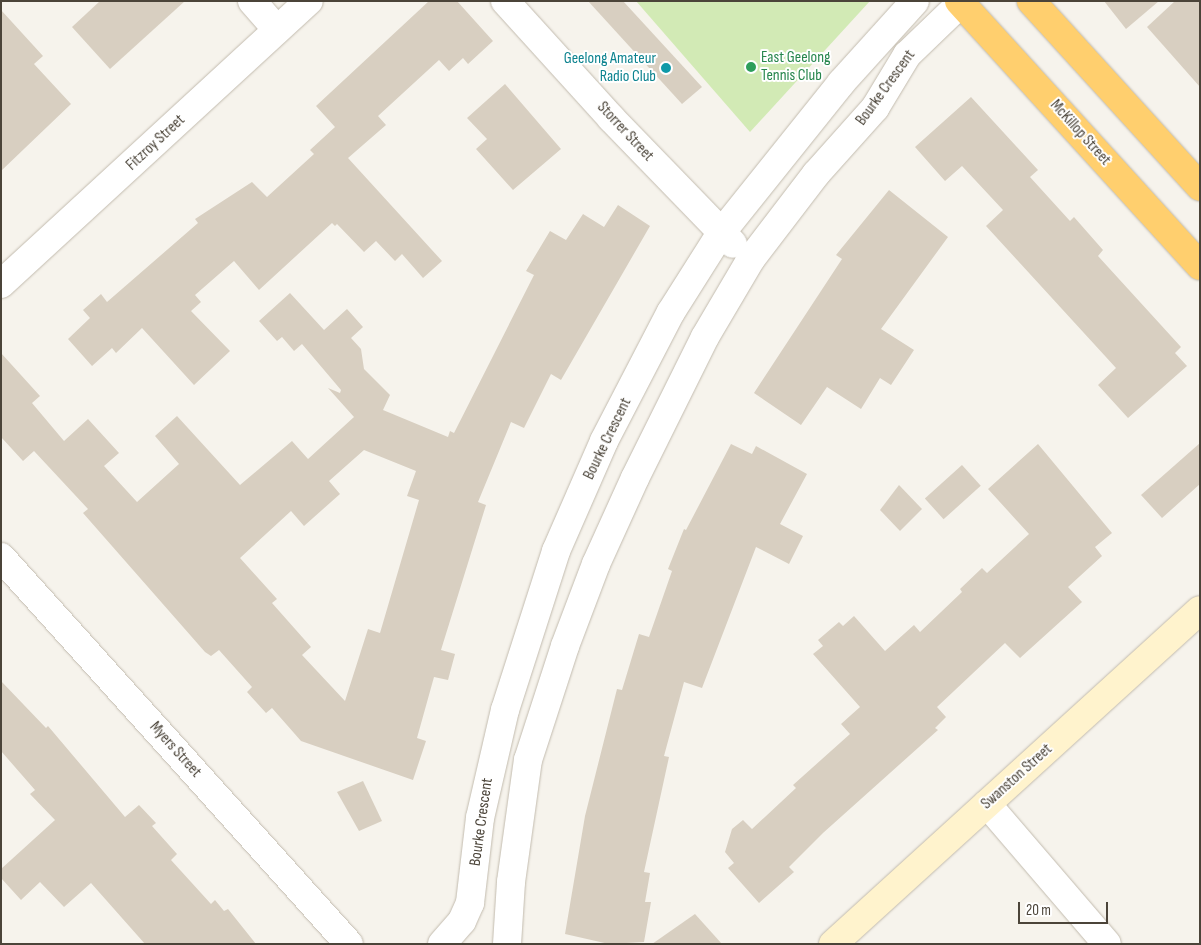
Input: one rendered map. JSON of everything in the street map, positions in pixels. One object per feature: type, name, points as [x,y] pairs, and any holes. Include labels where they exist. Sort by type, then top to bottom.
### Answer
[{"type":"highway","name":"McKillop Street","points":[[969,2],[1005,51],[1200,266]]},
{"type":"highway","points":[[1035,3],[1200,187]]},
{"type":"street","points":[[252,1],[277,30]]},
{"type":"street","name":"Fitzroy Street","points":[[1,284],[309,1]]},
{"type":"street","name":"Storrer Street","points":[[505,1],[720,233],[751,259]]},
{"type":"street","name":"Bourke Crescent","points":[[442,944],[462,922],[470,903],[480,818],[489,772],[505,710],[556,551],[604,441],[672,312],[720,233],[841,83],[915,1]]},
{"type":"street","name":"Bourke Crescent","points":[[508,944],[511,882],[528,760],[542,712],[596,564],[705,337],[751,259],[821,168],[875,108],[907,55],[969,2]]},
{"type":"street","points":[[646,362],[684,384]]},
{"type":"street","name":"Myers Street","points":[[1,558],[349,944]]},
{"type":"street","name":"Swanston Street","points":[[833,944],[1200,610]]},
{"type":"street","points":[[987,804],[1107,944]]},
{"type":"green space","name":"East Geelong Tennis Club","points":[[636,1],[870,1],[750,132]]},
{"type":"building","points":[[100,1],[185,1],[110,69],[72,27]]},
{"type":"building","points":[[429,1],[457,1],[493,41],[468,64],[463,58],[449,71],[439,60],[378,116],[386,125],[348,158],[442,261],[423,278],[402,254],[395,261],[376,241],[364,252],[337,224],[335,226],[332,223],[259,290],[234,261],[195,295],[201,302],[191,311],[230,351],[194,385],[142,328],[116,353],[112,348],[92,366],[68,339],[90,318],[83,310],[101,294],[107,302],[198,223],[195,219],[252,182],[267,197],[314,154],[310,150],[335,127],[316,106]]},
{"type":"building","name":"Geelong Amateur Radio Club","points":[[588,1],[623,1],[702,87],[682,104]]},
{"type":"building","points":[[1104,1],[1159,1],[1126,29]]},
{"type":"building","points":[[1175,1],[1200,1],[1200,87],[1147,27]]},
{"type":"building","points":[[1,10],[43,56],[34,64],[71,104],[1,171]]},
{"type":"building","points":[[505,84],[561,149],[513,190],[476,149],[487,139],[467,118]]},
{"type":"building","points":[[971,97],[1038,170],[1030,177],[1070,221],[1074,217],[1103,250],[1098,256],[1181,347],[1175,353],[1187,366],[1128,418],[1098,385],[1116,368],[986,226],[1003,210],[962,166],[945,181],[915,147]]},
{"type":"building","points":[[889,190],[948,237],[881,329],[914,350],[891,385],[880,378],[861,409],[827,387],[801,425],[754,393],[842,259],[836,255]]},
{"type":"building","points":[[618,205],[650,226],[561,380],[551,374],[524,428],[511,422],[478,502],[486,505],[441,650],[455,654],[448,680],[434,677],[417,738],[426,741],[413,780],[301,741],[272,708],[266,713],[247,692],[252,687],[219,650],[211,656],[205,652],[83,513],[88,509],[34,451],[23,461],[1,437],[1,353],[40,396],[32,403],[64,441],[88,419],[119,453],[104,466],[137,502],[179,464],[155,436],[177,416],[240,485],[292,441],[308,459],[354,417],[328,388],[340,393],[341,390],[302,344],[294,351],[282,337],[277,341],[259,321],[290,293],[324,330],[347,309],[363,327],[351,338],[361,349],[364,369],[390,395],[383,410],[448,437],[450,431],[454,433],[534,275],[526,271],[550,231],[566,240],[583,214],[604,227]],"holes":[[[364,450],[416,471],[407,496],[419,500],[380,633],[368,629],[345,701],[302,655],[311,647],[272,603],[277,599],[240,558],[291,511],[304,526],[340,494],[329,481]]]},
{"type":"building","points":[[1200,443],[1200,484],[1162,518],[1141,495]]},
{"type":"building","points":[[731,444],[752,454],[756,446],[807,474],[780,524],[803,536],[789,564],[756,547],[702,688],[684,682],[664,756],[669,757],[644,872],[650,873],[645,902],[651,902],[644,942],[609,944],[565,934],[585,816],[617,689],[622,690],[639,634],[649,637],[672,571],[668,569],[684,529],[686,530]]},
{"type":"building","points":[[1038,444],[1112,533],[1095,547],[1102,556],[1068,587],[1082,602],[1020,658],[1005,643],[937,707],[946,717],[935,728],[938,730],[823,833],[789,867],[794,872],[759,903],[728,868],[734,863],[725,852],[732,829],[743,820],[752,829],[796,788],[793,785],[850,734],[841,724],[860,707],[813,654],[823,646],[818,640],[839,622],[843,626],[854,616],[885,651],[914,625],[920,632],[962,592],[960,589],[982,568],[987,573],[1029,534],[988,489]]},
{"type":"building","points":[[962,465],[981,486],[944,519],[925,498]]},
{"type":"building","points":[[899,485],[922,509],[900,531],[880,510]]},
{"type":"building","points":[[1,681],[46,728],[48,726],[125,817],[139,805],[156,823],[152,826],[177,854],[171,860],[211,904],[215,900],[224,911],[228,909],[256,944],[145,944],[91,883],[64,907],[40,882],[21,900],[1,878],[1,869],[55,820],[30,794],[35,790],[1,751]]},
{"type":"building","points":[[363,781],[382,821],[359,831],[337,792]]},
{"type":"building","points":[[695,914],[722,944],[652,944]]},
{"type":"place","name":"East Geelong Tennis Club","points":[[751,67]]},
{"type":"place","name":"Geelong Amateur Radio Club","points":[[666,68]]}]
